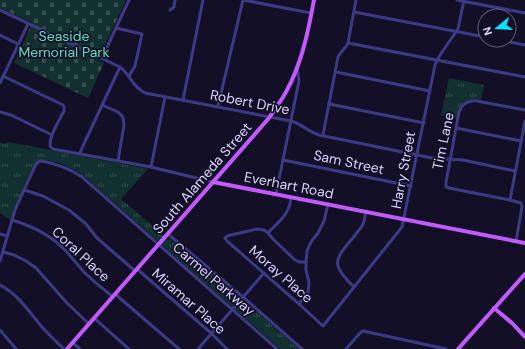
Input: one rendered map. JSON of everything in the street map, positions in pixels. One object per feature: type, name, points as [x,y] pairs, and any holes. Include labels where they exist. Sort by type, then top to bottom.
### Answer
[{"type":"main road","name":"South Alameda Street","points":[[66,349],[269,118],[285,93],[297,68],[305,45],[314,0]]},
{"type":"main road","name":"Everhart Road","points":[[213,182],[525,243]]},
{"type":"main road","points":[[458,349],[525,274]]},
{"type":"main road","points":[[494,308],[512,323],[525,337]]},
{"type":"street","points":[[102,58],[129,0]]},
{"type":"street","points":[[170,10],[174,7],[175,0]]},
{"type":"street","points":[[183,100],[203,0]]},
{"type":"street","points":[[218,106],[243,0],[311,13]]},
{"type":"street","points":[[323,135],[338,57],[348,43],[356,0]]},
{"type":"street","points":[[457,0],[525,13]]},
{"type":"street","name":"Harry Street","points":[[323,326],[402,226],[435,65],[459,26],[464,1]]},
{"type":"street","name":"Robert Drive","points":[[0,10],[120,67],[129,76],[135,87],[148,94],[291,121],[315,133],[417,155],[432,158],[462,160],[516,171]]},
{"type":"street","points":[[354,12],[477,36]]},
{"type":"street","points":[[0,83],[28,24]]},
{"type":"street","points":[[116,28],[142,34],[135,66],[129,76]]},
{"type":"street","points":[[0,35],[18,44]]},
{"type":"street","points":[[348,43],[525,77]]},
{"type":"street","points":[[80,154],[120,67]]},
{"type":"street","points":[[276,194],[299,81],[297,68]]},
{"type":"street","points":[[336,72],[430,91]]},
{"type":"street","points":[[0,112],[11,115],[52,135],[64,111],[64,107],[61,103],[3,76]]},
{"type":"street","points":[[151,167],[165,97]]},
{"type":"street","name":"Tim Lane","points":[[510,200],[446,187],[446,182],[461,108],[466,103],[472,100],[525,110]]},
{"type":"street","points":[[329,104],[424,123]]},
{"type":"street","points":[[102,105],[120,113],[123,118],[124,125],[118,161]]},
{"type":"street","points":[[516,241],[522,207],[521,203],[510,200],[525,121]]},
{"type":"street","points":[[456,128],[521,141]]},
{"type":"street","name":"Everhart Road","points":[[52,135],[50,146],[53,149],[151,167],[213,182]]},
{"type":"street","name":"Sam Street","points":[[283,160],[411,186]]},
{"type":"street","name":"Carmel Parkway","points":[[24,190],[36,164],[40,161],[66,167],[82,176],[277,349]]},
{"type":"street","points":[[0,261],[15,210],[24,190]]},
{"type":"street","name":"Miramar Place","points":[[24,190],[44,196],[69,210],[86,224],[97,238],[211,333],[227,349]]},
{"type":"street","points":[[291,197],[290,205],[286,214],[268,233],[295,260],[299,262],[306,262]]},
{"type":"street","points":[[299,304],[308,293],[309,282],[306,270],[307,251],[324,221],[328,204]]},
{"type":"street","points":[[354,287],[338,269],[337,261],[341,252],[363,224],[366,211]]},
{"type":"street","name":"Coral Place","points":[[12,220],[28,225],[56,242],[84,272],[179,349]]},
{"type":"street","name":"Moray Place","points":[[268,233],[264,230],[257,230],[227,236],[225,238],[323,326]]},
{"type":"street","points":[[0,234],[7,236]]},
{"type":"street","name":"Carmel Parkway","points":[[168,234],[302,349]]},
{"type":"street","points":[[3,252],[14,255],[36,268],[67,303],[89,324]]},
{"type":"street","points":[[198,349],[264,273]]},
{"type":"street","points":[[0,285],[17,298],[42,327],[66,349]]},
{"type":"street","points":[[94,318],[129,349]]},
{"type":"street","points":[[0,330],[16,349]]},
{"type":"street","points":[[346,349],[363,331],[446,349]]},
{"type":"street","points":[[73,342],[80,349]]},
{"type":"green space","name":"Seaside Memorial Park","points":[[0,0],[126,0],[98,60],[104,63],[88,98],[14,63],[32,23],[0,8]]},
{"type":"green space","points":[[449,78],[484,85],[481,100],[470,99],[464,102],[461,105],[457,118],[441,115]]},
{"type":"green space","points":[[0,142],[4,144],[9,142],[148,169],[121,199],[168,239],[170,239],[203,267],[214,274],[299,349],[280,349],[80,173],[70,168],[45,160],[35,163],[10,220],[0,213]]}]
